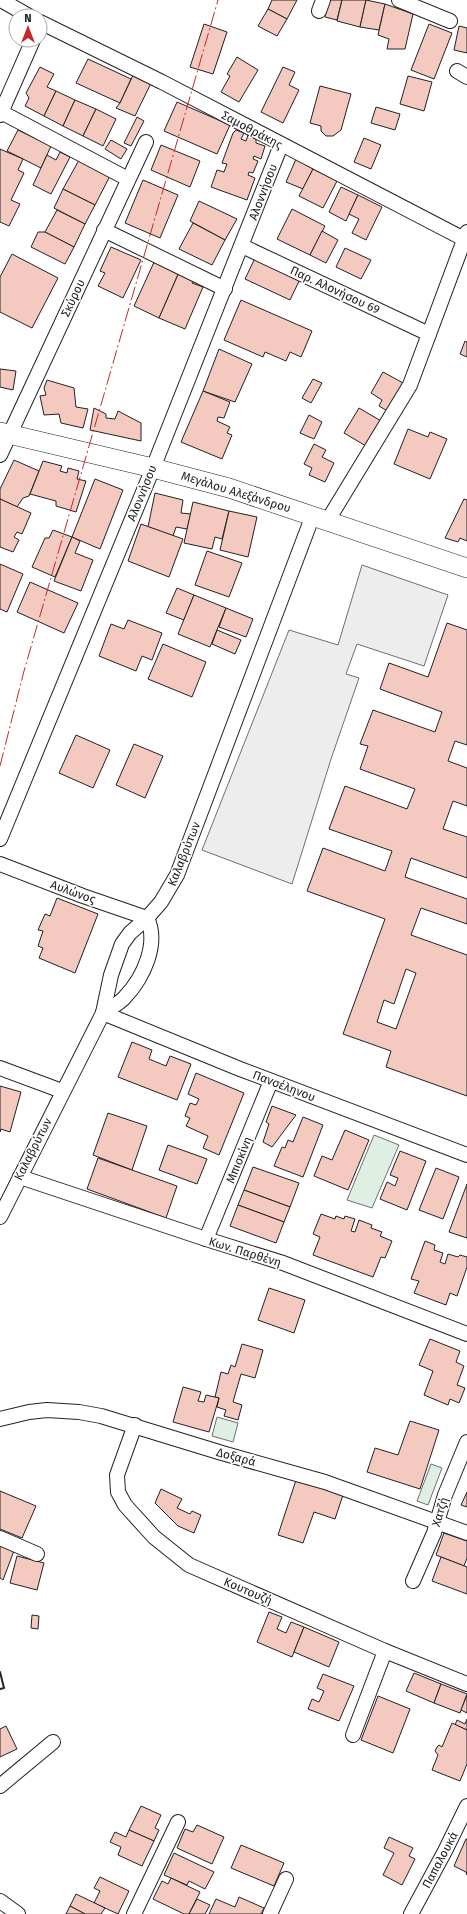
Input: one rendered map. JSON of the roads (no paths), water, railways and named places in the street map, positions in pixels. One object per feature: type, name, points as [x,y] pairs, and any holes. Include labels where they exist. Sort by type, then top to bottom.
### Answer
[{"type":"main road","name":"Μεγάλου Αλεξάνδρου","points":[[5,433],[229,488],[467,568]]},
{"type":"street","points":[[1,0],[15,8]]},
{"type":"street","points":[[399,0],[450,21]]},
{"type":"street","name":"Σαμοθράκης","points":[[48,27],[169,85],[281,145],[465,235]]},
{"type":"street","points":[[30,48],[1,114],[128,179]]},
{"type":"street","name":"Σκύρου","points":[[0,455],[5,433],[146,142]]},
{"type":"street","name":"Αλοννήσου","points":[[0,839],[225,289],[281,145]]},
{"type":"street","points":[[104,230],[225,289]]},
{"type":"street","name":"Καλαβρύτων","points":[[0,1217],[62,1091],[103,1013],[117,953],[130,933],[147,918],[167,894],[183,862],[320,518],[404,398],[465,235]]},
{"type":"street","name":"Παρ. Αλονήσου 69","points":[[242,246],[429,334]]},
{"type":"street","name":"Αυλώνος","points":[[0,864],[83,896],[147,918]]},
{"type":"street","points":[[103,1013],[125,998],[141,972],[152,941],[152,931],[147,918]]},
{"type":"street","name":"Πανσέληνου","points":[[103,1013],[271,1081],[467,1155]]},
{"type":"street","points":[[0,1068],[62,1091]]},
{"type":"street","name":"Μπισκίνη","points":[[206,1239],[271,1081]]},
{"type":"street","name":"Κων. Παρθένη","points":[[20,1177],[318,1276],[467,1334]]},
{"type":"street","name":"Δοξαρά","points":[[0,1419],[37,1411],[63,1410],[101,1416],[135,1425],[222,1454],[325,1482],[467,1533]]},
{"type":"street","name":"Κουτουζή","points":[[135,1425],[119,1470],[117,1488],[125,1505],[160,1543],[197,1570],[385,1651],[467,1684]]},
{"type":"street","name":"Χατζή","points":[[413,1581],[437,1523],[445,1495],[467,1442]]},
{"type":"street","points":[[0,1538],[37,1554]]},
{"type":"street","points":[[353,1735],[385,1651]]},
{"type":"street","points":[[0,1786],[53,1742]]},
{"type":"street","name":"Παπαλουκά","points":[[411,1914],[467,1806]]},
{"type":"street","points":[[134,1914],[178,1822]]},
{"type":"street","points":[[270,1914],[286,1879]]},
{"type":"street","points":[[0,1901],[18,1914]]}]
